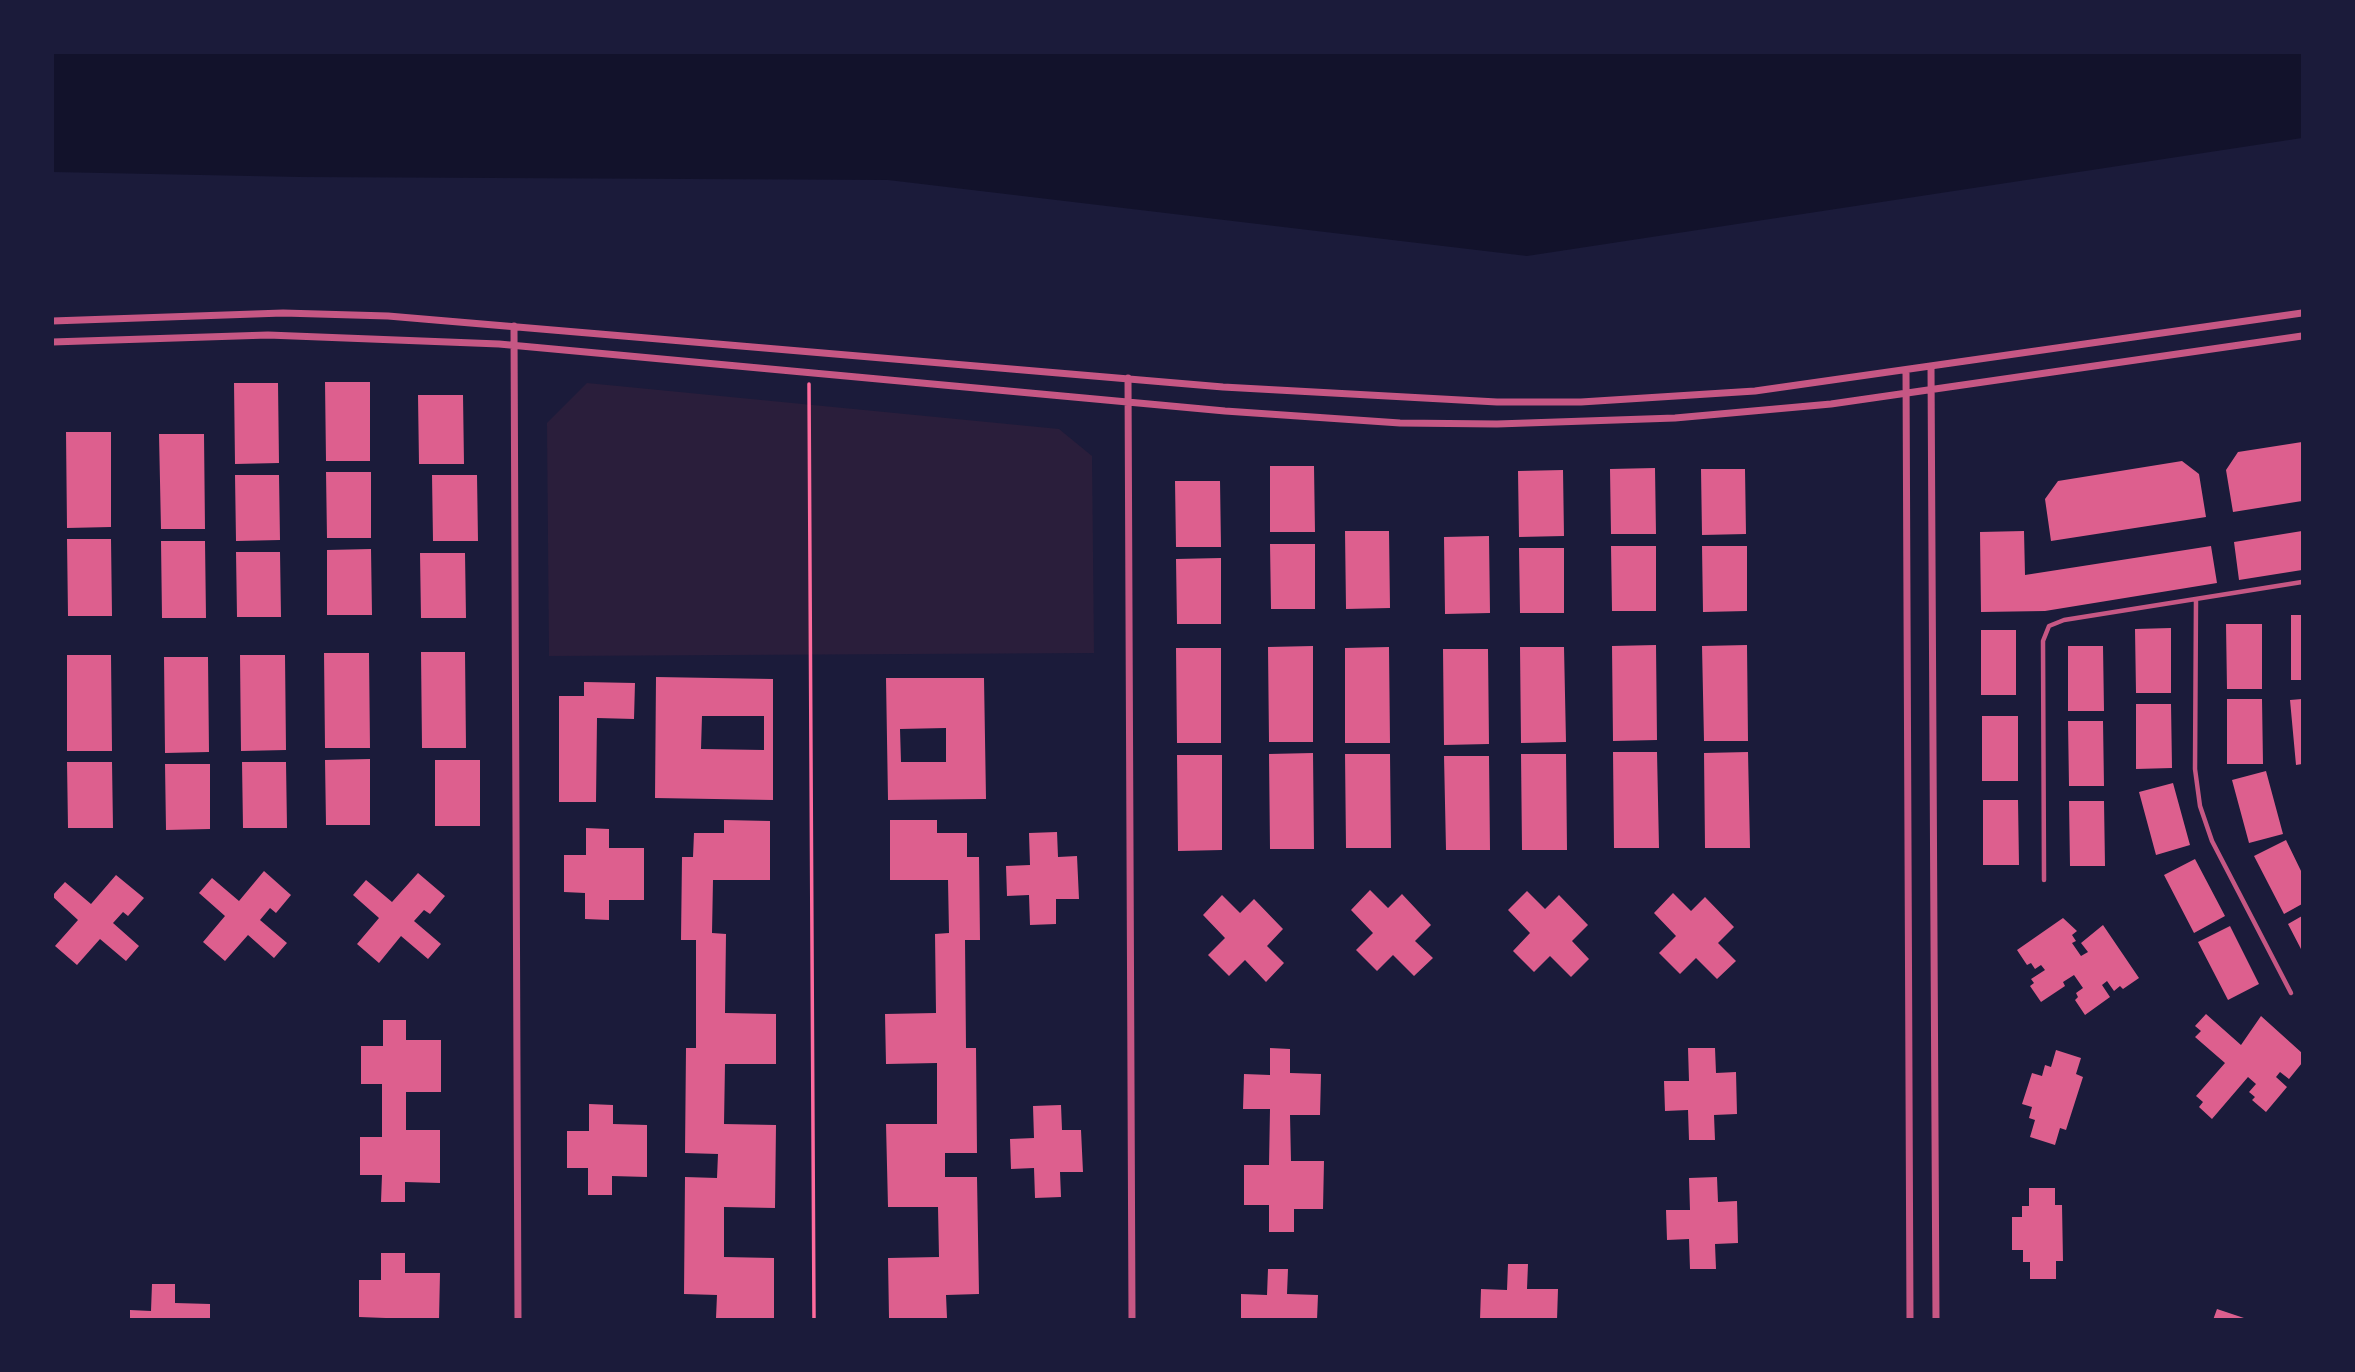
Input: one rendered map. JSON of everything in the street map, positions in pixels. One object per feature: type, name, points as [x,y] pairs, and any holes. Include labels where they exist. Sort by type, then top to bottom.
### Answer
[{"type":"street","points":[[52,321],[325,313],[1401,399],[1567,402],[1755,391],[2302,313]]},
{"type":"street","points":[[514,326],[518,1320]]},
{"type":"street","points":[[52,342],[268,335],[514,346],[1128,402],[1400,423],[1582,423],[1761,411],[1906,394],[2302,336]]},
{"type":"street","points":[[1931,366],[1936,1320]]},
{"type":"street","points":[[1906,370],[1910,1320]]},
{"type":"street","points":[[1128,378],[1132,1320]]},
{"type":"lane","points":[[2044,880],[2045,633],[2056,622],[2302,582]]},
{"type":"lane","points":[[2196,599],[2195,769],[2200,806],[2212,841],[2291,993]]},
{"type":"path","points":[[809,374],[814,1320]]},
{"type":"shaded area","points":[[53,52],[2302,52],[2302,138],[1527,256],[888,180],[300,177],[53,172]]},
{"type":"shaded area","points":[[587,383],[1059,429],[1092,456],[1094,653],[549,656],[547,423]]},
{"type":"building","points":[[325,382],[370,382],[370,461],[326,461]]},
{"type":"building","points":[[234,383],[278,383],[279,463],[235,464]]},
{"type":"building","points":[[418,395],[463,395],[464,464],[419,464]]},
{"type":"building","points":[[66,432],[111,432],[111,527],[67,528]]},
{"type":"building","points":[[159,434],[204,434],[205,529],[161,529]]},
{"type":"building","points":[[2302,442],[2302,501],[2233,512],[2226,470],[2238,452]]},
{"type":"building","points":[[2182,461],[2199,474],[2206,517],[2051,541],[2045,499],[2058,481]]},
{"type":"building","points":[[1270,466],[1314,466],[1315,532],[1270,532]]},
{"type":"building","points":[[1655,468],[1656,534],[1611,534],[1610,469]]},
{"type":"building","points":[[1701,469],[1745,469],[1746,534],[1702,535]]},
{"type":"building","points":[[1563,470],[1564,536],[1519,537],[1518,471]]},
{"type":"building","points":[[326,472],[371,472],[371,538],[327,538]]},
{"type":"building","points":[[235,475],[279,475],[280,540],[236,541]]},
{"type":"building","points":[[432,475],[477,475],[478,541],[433,541]]},
{"type":"building","points":[[1175,481],[1220,481],[1221,547],[1176,547]]},
{"type":"building","points":[[1345,531],[1389,531],[1390,608],[1346,609]]},
{"type":"building","points":[[2024,531],[2025,575],[2211,546],[2217,583],[2045,611],[1981,612],[1980,532]]},
{"type":"building","points":[[2302,531],[2302,570],[2239,580],[2234,542]]},
{"type":"building","points":[[1489,536],[1490,613],[1445,614],[1444,537]]},
{"type":"building","points":[[67,539],[111,539],[112,616],[68,616]]},
{"type":"building","points":[[161,541],[205,541],[206,618],[162,618]]},
{"type":"building","points":[[1270,544],[1315,544],[1315,609],[1271,609]]},
{"type":"building","points":[[1611,546],[1656,546],[1656,611],[1612,611]]},
{"type":"building","points":[[1702,546],[1747,546],[1747,611],[1703,612]]},
{"type":"building","points":[[1519,548],[1564,548],[1564,613],[1520,613]]},
{"type":"building","points":[[371,549],[372,615],[327,615],[327,550]]},
{"type":"building","points":[[236,552],[280,552],[281,617],[237,617]]},
{"type":"building","points":[[420,553],[465,553],[466,618],[421,618]]},
{"type":"building","points":[[1221,558],[1221,624],[1177,624],[1176,559]]},
{"type":"building","points":[[2291,615],[2302,615],[2302,680],[2291,680]]},
{"type":"building","points":[[2226,624],[2262,624],[2262,689],[2227,689]]},
{"type":"building","points":[[2171,628],[2171,693],[2136,693],[2135,629]]},
{"type":"building","points":[[1981,630],[2016,630],[2016,695],[1981,695]]},
{"type":"building","points":[[1656,645],[1657,740],[1613,741],[1612,646]]},
{"type":"building","points":[[1747,645],[1748,741],[1704,741],[1702,646]]},
{"type":"building","points":[[1313,646],[1313,742],[1269,742],[1268,647]]},
{"type":"building","points":[[2068,646],[2103,646],[2104,711],[2068,711]]},
{"type":"building","points":[[1389,647],[1390,743],[1345,743],[1345,648]]},
{"type":"building","points":[[1520,647],[1564,647],[1566,742],[1521,743]]},
{"type":"building","points":[[1176,648],[1221,648],[1221,743],[1177,743]]},
{"type":"building","points":[[1443,649],[1488,649],[1489,744],[1444,745]]},
{"type":"building","points":[[421,652],[465,652],[466,748],[422,748]]},
{"type":"building","points":[[324,653],[369,653],[370,748],[325,748]]},
{"type":"building","points":[[67,655],[111,655],[112,751],[67,751]]},
{"type":"building","points":[[240,655],[285,655],[286,750],[241,751]]},
{"type":"building","points":[[164,657],[208,657],[209,752],[165,753]]},
{"type":"building","points":[[656,677],[773,679],[773,800],[655,798]],"holes":[[[702,716],[764,716],[764,750],[701,749]]]},
{"type":"building","points":[[886,678],[984,678],[986,799],[888,800]],"holes":[[[946,728],[946,762],[901,762],[900,729]]]},
{"type":"building","points":[[584,682],[635,683],[634,719],[597,718],[596,802],[559,802],[559,696],[584,696]]},
{"type":"building","points":[[2227,699],[2262,699],[2263,764],[2227,764]]},
{"type":"building","points":[[2302,699],[2302,764],[2296,765],[2290,700]]},
{"type":"building","points":[[2136,704],[2171,704],[2172,768],[2136,769]]},
{"type":"building","points":[[1982,716],[2018,716],[2018,781],[1982,781]]},
{"type":"building","points":[[2068,721],[2103,721],[2104,786],[2069,786]]},
{"type":"building","points":[[1613,752],[1657,752],[1659,848],[1614,848]]},
{"type":"building","points":[[1748,752],[1750,848],[1705,848],[1704,753]]},
{"type":"building","points":[[1313,753],[1314,849],[1270,849],[1269,754]]},
{"type":"building","points":[[1345,754],[1390,754],[1391,848],[1346,848]]},
{"type":"building","points":[[1521,754],[1566,754],[1567,850],[1522,850]]},
{"type":"building","points":[[1177,755],[1222,755],[1222,850],[1178,851]]},
{"type":"building","points":[[1444,756],[1489,756],[1490,850],[1446,850]]},
{"type":"building","points":[[370,759],[370,825],[326,825],[325,760]]},
{"type":"building","points":[[435,760],[480,760],[480,826],[435,826]]},
{"type":"building","points":[[67,762],[112,762],[113,828],[68,828]]},
{"type":"building","points":[[242,762],[286,762],[287,828],[243,828]]},
{"type":"building","points":[[165,764],[210,764],[210,829],[166,830]]},
{"type":"building","points":[[2266,771],[2283,834],[2249,843],[2232,780]]},
{"type":"building","points":[[2173,783],[2190,845],[2156,855],[2139,792]]},
{"type":"building","points":[[1983,800],[2018,800],[2019,865],[1983,865]]},
{"type":"building","points":[[2069,801],[2104,801],[2105,866],[2070,866]]},
{"type":"building","points":[[724,820],[770,821],[770,880],[713,880],[712,933],[726,934],[725,1013],[776,1014],[776,1064],[725,1064],[724,1124],[776,1125],[775,1208],[724,1207],[724,1257],[774,1258],[774,1318],[716,1318],[717,1295],[684,1294],[685,1177],[717,1178],[718,1154],[685,1153],[686,1048],[696,1048],[696,940],[681,940],[682,857],[693,857],[694,833],[724,833]]},
{"type":"building","points":[[890,820],[937,820],[937,833],[967,833],[967,857],[979,857],[980,940],[965,940],[966,1048],[976,1048],[977,1153],[945,1153],[945,1177],[977,1177],[979,1294],[946,1295],[947,1318],[889,1318],[888,1258],[939,1257],[938,1207],[888,1207],[886,1124],[937,1124],[937,1063],[886,1064],[885,1014],[936,1013],[935,934],[949,933],[948,880],[890,880]]},
{"type":"building","points":[[586,828],[609,829],[609,848],[644,848],[644,900],[609,900],[609,920],[585,919],[585,893],[564,892],[564,855],[586,855]]},
{"type":"building","points":[[1057,832],[1058,857],[1077,856],[1079,899],[1056,899],[1056,924],[1030,925],[1029,895],[1007,896],[1006,866],[1030,865],[1029,833]]},
{"type":"building","points":[[2286,840],[2302,873],[2302,904],[2284,914],[2254,856]]},
{"type":"building","points":[[2195,859],[2225,916],[2194,933],[2164,875]]},
{"type":"building","points":[[264,871],[291,895],[276,913],[270,908],[260,920],[287,943],[274,958],[248,935],[225,961],[203,942],[225,916],[199,893],[212,878],[239,901]]},
{"type":"building","points":[[418,873],[445,896],[430,914],[424,910],[414,921],[441,944],[428,959],[401,936],[379,963],[357,944],[379,918],[353,895],[366,880],[392,902]]},
{"type":"building","points":[[116,875],[144,898],[128,916],[123,912],[113,923],[139,946],[126,961],[100,939],[77,965],[55,946],[78,920],[52,896],[65,882],[91,904]]},
{"type":"building","points":[[1370,890],[1388,908],[1402,894],[1431,925],[1415,941],[1433,958],[1414,976],[1393,955],[1377,971],[1356,950],[1373,933],[1351,910]]},
{"type":"building","points":[[1527,891],[1545,909],[1559,895],[1588,925],[1572,941],[1589,959],[1571,977],[1550,956],[1534,972],[1513,951],[1530,933],[1508,910]]},
{"type":"building","points":[[1673,893],[1691,911],[1705,897],[1734,927],[1718,943],[1736,961],[1717,979],[1696,958],[1680,974],[1659,953],[1676,936],[1654,913]]},
{"type":"building","points":[[1222,895],[1240,913],[1254,899],[1283,929],[1267,946],[1284,963],[1266,982],[1245,960],[1229,976],[1208,955],[1225,938],[1203,915]]},
{"type":"building","points":[[2302,916],[2302,951],[2288,924]]},
{"type":"building","points":[[2063,918],[2077,931],[2072,935],[2076,941],[2072,943],[2081,956],[2088,952],[2081,943],[2103,925],[2139,978],[2123,989],[2120,986],[2114,991],[2107,981],[2102,985],[2110,997],[2085,1015],[2075,1000],[2078,997],[2076,993],[2083,988],[2074,975],[2063,982],[2065,986],[2041,1002],[2030,986],[2034,983],[2031,979],[2045,970],[2041,965],[2035,969],[2031,963],[2027,965],[2017,950]]},
{"type":"building","points":[[2230,926],[2259,984],[2228,1000],[2198,942]]},
{"type":"building","points":[[2206,1014],[2241,1045],[2261,1016],[2302,1053],[2302,1063],[2289,1079],[2280,1072],[2276,1077],[2287,1087],[2266,1112],[2252,1100],[2255,1097],[2249,1092],[2256,1084],[2248,1077],[2212,1119],[2199,1107],[2203,1102],[2196,1096],[2225,1063],[2195,1037],[2201,1031],[2195,1026]]},
{"type":"building","points":[[383,1020],[406,1020],[406,1040],[441,1040],[441,1092],[406,1092],[406,1130],[440,1130],[440,1183],[405,1182],[405,1202],[381,1202],[382,1175],[360,1175],[360,1137],[382,1137],[382,1084],[361,1084],[361,1046],[383,1046]]},
{"type":"building","points":[[1270,1048],[1290,1049],[1290,1073],[1321,1074],[1320,1115],[1290,1115],[1291,1161],[1324,1161],[1323,1209],[1294,1209],[1294,1232],[1269,1232],[1269,1205],[1244,1205],[1244,1165],[1269,1165],[1270,1109],[1243,1109],[1244,1074],[1270,1075]]},
{"type":"building","points":[[1688,1048],[1715,1048],[1716,1073],[1736,1072],[1737,1114],[1714,1115],[1715,1140],[1689,1140],[1688,1110],[1665,1111],[1664,1081],[1689,1081]]},
{"type":"building","points":[[2056,1050],[2081,1058],[2076,1074],[2083,1077],[2066,1130],[2060,1128],[2055,1145],[2030,1137],[2035,1120],[2029,1118],[2032,1107],[2022,1104],[2032,1073],[2042,1076],[2045,1065],[2051,1067]]},
{"type":"building","points":[[589,1104],[613,1105],[613,1124],[647,1125],[647,1177],[612,1176],[612,1195],[588,1195],[588,1168],[567,1168],[567,1131],[589,1131]]},
{"type":"building","points":[[1061,1105],[1062,1130],[1081,1130],[1083,1172],[1060,1172],[1061,1197],[1035,1198],[1034,1168],[1011,1169],[1010,1139],[1034,1138],[1033,1106]]},
{"type":"building","points":[[1717,1177],[1718,1202],[1737,1201],[1738,1243],[1715,1244],[1716,1269],[1690,1269],[1689,1239],[1667,1240],[1666,1210],[1690,1210],[1689,1178]]},
{"type":"building","points":[[2029,1188],[2055,1188],[2055,1205],[2062,1205],[2063,1261],[2056,1261],[2056,1279],[2030,1279],[2030,1262],[2023,1262],[2023,1250],[2012,1250],[2012,1217],[2022,1217],[2022,1206],[2029,1206]]},
{"type":"building","points":[[381,1253],[405,1253],[405,1273],[440,1273],[439,1320],[359,1317],[359,1280],[381,1280]]},
{"type":"building","points":[[1508,1264],[1528,1264],[1527,1289],[1558,1289],[1557,1320],[1480,1320],[1481,1289],[1507,1290]]},
{"type":"building","points":[[1268,1269],[1288,1269],[1287,1294],[1318,1295],[1317,1320],[1241,1320],[1241,1294],[1267,1295]]},
{"type":"building","points":[[152,1284],[175,1284],[175,1303],[210,1304],[210,1320],[130,1320],[130,1310],[151,1311]]},
{"type":"building","points":[[2217,1309],[2247,1319],[2213,1320]]}]
